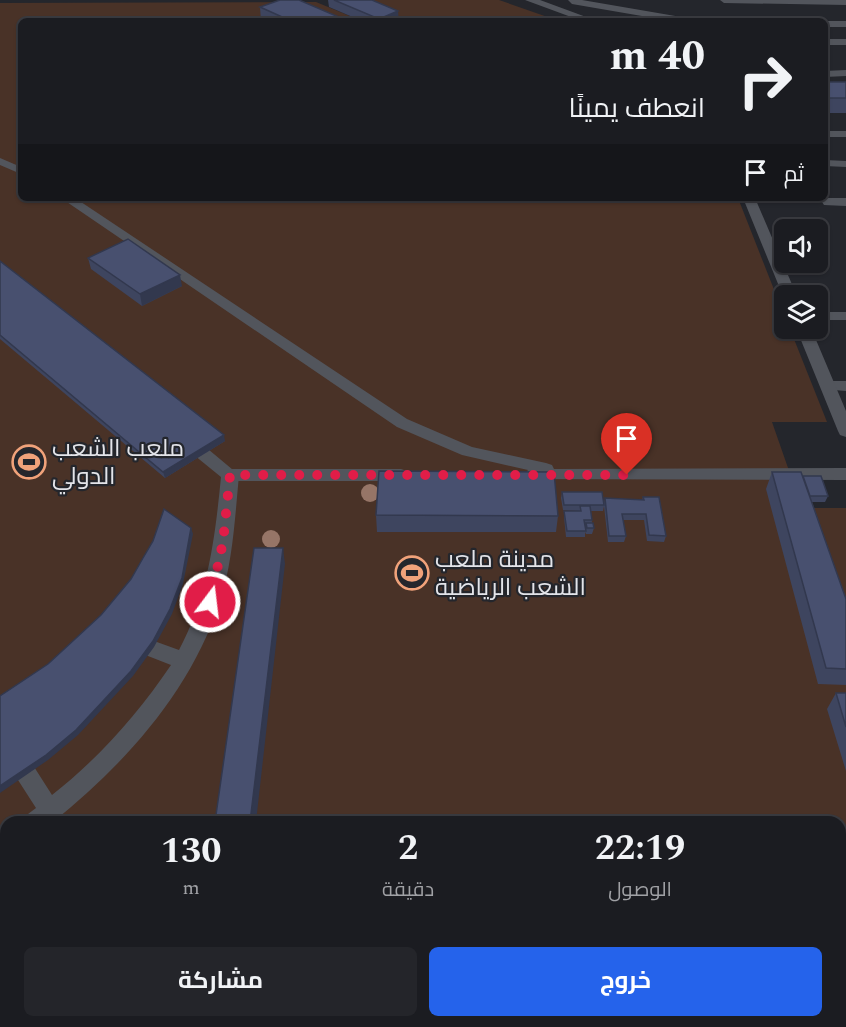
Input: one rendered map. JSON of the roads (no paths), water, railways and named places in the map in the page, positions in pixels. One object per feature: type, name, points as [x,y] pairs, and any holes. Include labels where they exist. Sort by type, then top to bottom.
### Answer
[{"type":"street","points":[[532,1],[583,18]]},
{"type":"street","points":[[750,201],[785,285]]},
{"type":"street","points":[[828,316],[846,316]]},
{"type":"street","points":[[808,339],[846,431]]},
{"type":"street","points":[[44,816],[64,801],[133,733],[173,681],[196,637],[217,573],[223,542],[230,475],[174,430]]},
{"type":"street","points":[[110,632],[184,661]]},
{"type":"street","points":[[0,733],[42,816]]},
{"type":"lane","points":[[724,0],[846,2]]},
{"type":"lane","points":[[572,1],[670,18]]},
{"type":"lane","points":[[828,24],[846,24]]},
{"type":"lane","points":[[828,42],[846,42]]},
{"type":"lane","points":[[828,74],[846,73]]},
{"type":"lane","points":[[828,134],[846,134]]},
{"type":"lane","points":[[0,161],[18,170]]},
{"type":"lane","points":[[828,164],[846,164]]},
{"type":"lane","points":[[0,171],[18,171]]},
{"type":"lane","points":[[71,201],[402,423],[468,451],[580,475]]},
{"type":"lane","points":[[828,202],[846,202]]},
{"type":"lane","points":[[827,386],[846,386]]},
{"type":"lane","points":[[498,475],[846,474]]},
{"type":"lane","points":[[230,475],[416,475]]},
{"type":"place","name":"ملعب الشعب الدولي","points":[[29,462]]},
{"type":"place","name":"مدينة ملعب الشعب الرياضية","points":[[412,573]]}]
